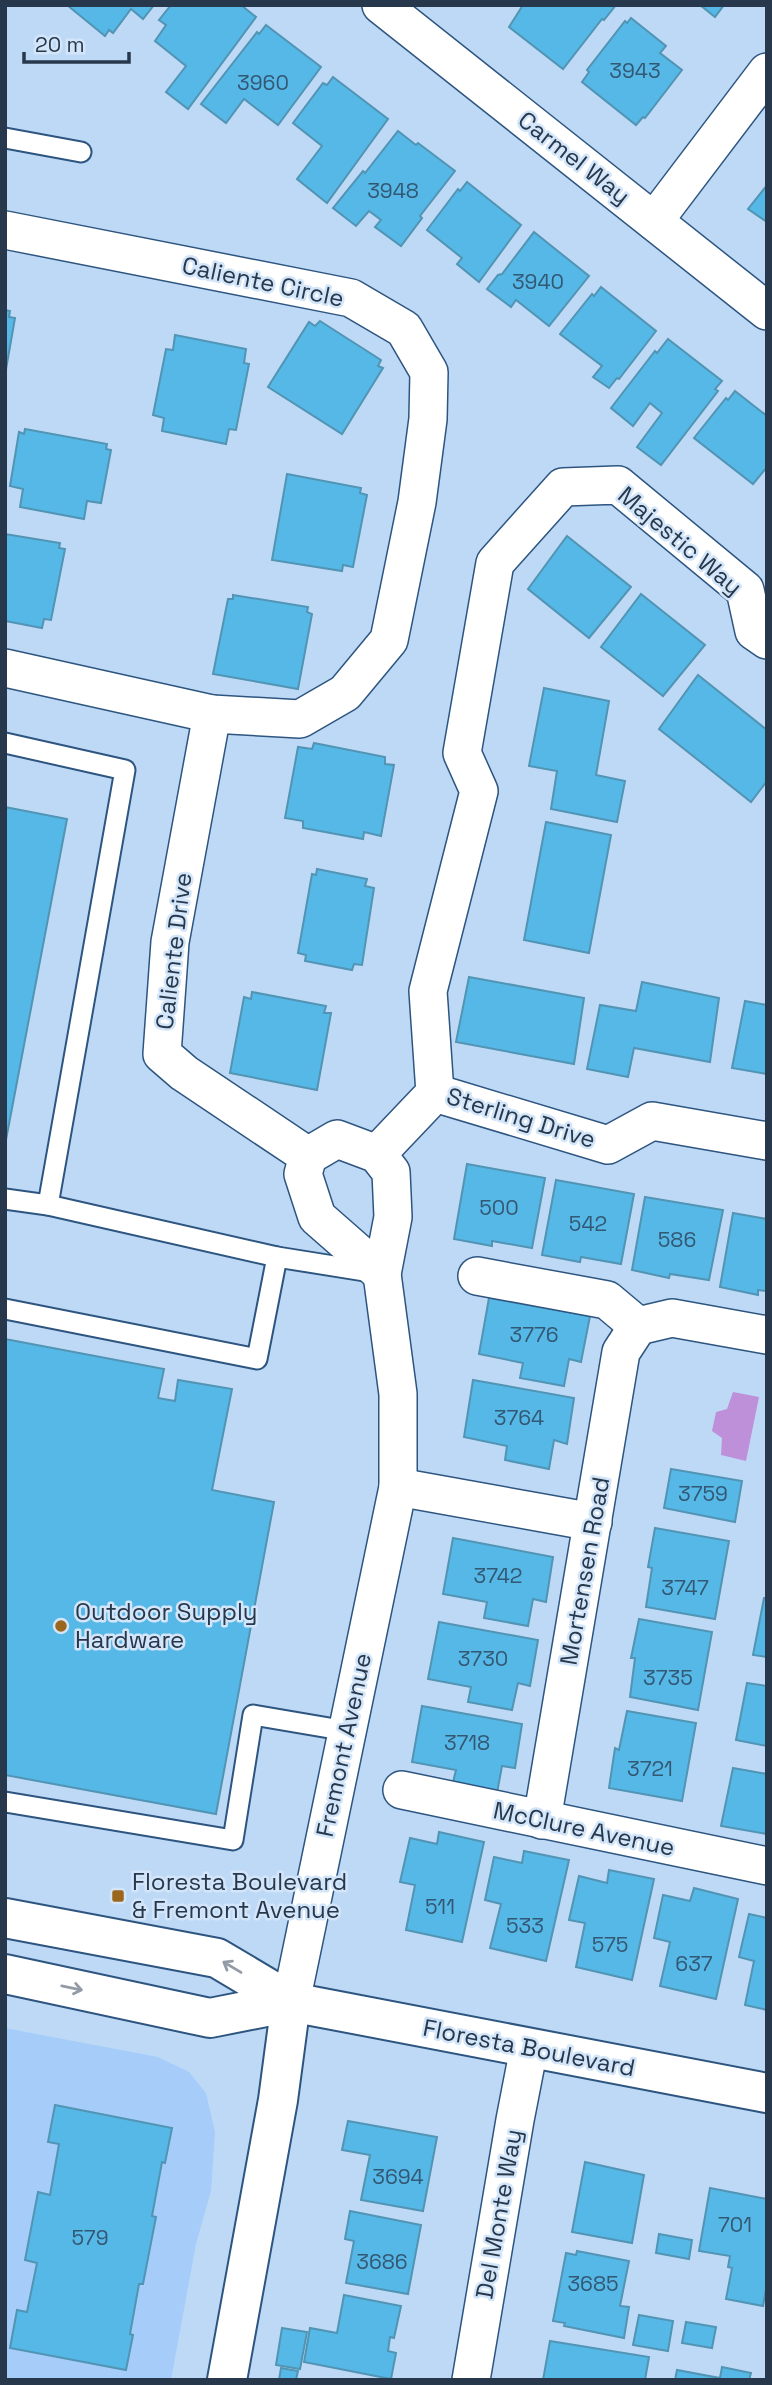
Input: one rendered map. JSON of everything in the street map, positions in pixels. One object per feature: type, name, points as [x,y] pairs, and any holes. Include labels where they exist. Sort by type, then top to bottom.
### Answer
[{"type":"street","name":"Carmel Way","points":[[381,5],[767,311]]},
{"type":"street","points":[[654,221],[767,72]]},
{"type":"street","name":"Caliente Circle","points":[[5,230],[351,298],[404,329],[429,372],[428,419],[417,502],[388,640],[345,693],[300,719],[212,714]]},
{"type":"street","name":"Majestic Way","points":[[435,1093],[428,991],[479,791],[462,753],[495,563],[563,487],[618,485],[745,590],[754,631],[767,640]]},
{"type":"street","points":[[5,668],[212,714]]},
{"type":"street","name":"Caliente Drive","points":[[212,714],[170,942],[162,1054],[184,1073],[308,1156]]},
{"type":"street","points":[[382,1274],[317,1217],[303,1174],[308,1156],[337,1139],[377,1154],[435,1093]]},
{"type":"street","name":"Sterling Drive","points":[[435,1093],[608,1144],[652,1121],[767,1141]]},
{"type":"street","name":"Fremont Avenue","points":[[227,2380],[278,2100],[291,2002],[398,1487],[398,1394],[382,1274],[393,1217],[391,1172],[377,1154]]},
{"type":"street","points":[[477,1276],[607,1300],[638,1326],[672,1318],[767,1335]]},
{"type":"street","name":"Mortensen Road","points":[[542,1820],[621,1352],[638,1326]]},
{"type":"street","points":[[398,1487],[593,1522]]},
{"type":"street","name":"McClure Avenue","points":[[402,1790],[767,1867]]},
{"type":"street","name":"Floresta Boulevard","points":[[5,1918],[217,1958],[291,2002],[767,2093]]},
{"type":"street","name":"Floresta Boulevard","points":[[5,1974],[210,2018],[291,2002]]},
{"type":"street","name":"Del Monte Way","points":[[471,2380],[529,2049]]},
{"type":"lane","points":[[5,138],[81,152]]},
{"type":"lane","points":[[5,743],[125,770],[48,1205]]},
{"type":"lane","points":[[5,1199],[48,1205],[277,1257],[382,1274]]},
{"type":"lane","points":[[5,1309],[257,1359],[277,1257]]},
{"type":"lane","points":[[5,1801],[233,1840],[253,1715],[347,1731]]},
{"type":"shaded area","points":[[733,1392],[759,1397],[746,1461],[721,1455],[722,1438],[712,1431],[716,1412],[727,1409]]},
{"type":"shaded area","points":[[5,2028],[158,2057],[189,2072],[206,2093],[215,2132],[211,2191],[196,2244],[171,2380],[5,2380]]},
{"type":"building","points":[[67,5],[154,5],[143,19],[131,9],[113,33],[109,30],[105,36]]},
{"type":"building","points":[[171,5],[241,5],[256,17],[188,109],[166,92],[186,66],[155,41],[166,25],[159,20]]},
{"type":"building","points":[[523,5],[616,5],[563,69],[509,27]]},
{"type":"building","points":[[700,5],[724,5],[715,17]]},
{"type":"building","points":[[631,18],[666,46],[660,53],[682,70],[645,118],[636,125],[582,82],[589,72],[587,70],[625,21],[627,23]]},
{"type":"building","points":[[266,25],[321,67],[278,125],[244,99],[226,123],[201,104],[257,32],[259,34]]},
{"type":"building","points":[[333,77],[388,119],[327,203],[297,179],[322,146],[293,123],[323,83],[327,85]]},
{"type":"building","points":[[398,131],[455,171],[420,216],[422,218],[401,246],[375,227],[381,220],[369,211],[356,226],[333,208]]},
{"type":"building","points":[[467,182],[521,225],[479,282],[457,264],[462,258],[427,230],[458,189],[460,191]]},
{"type":"building","points":[[767,185],[767,222],[748,209]]},
{"type":"building","points":[[534,232],[589,276],[549,326],[516,300],[511,307],[487,289]]},
{"type":"building","points":[[601,287],[656,331],[609,388],[593,377],[602,366],[560,334],[592,294],[594,296]]},
{"type":"building","points":[[5,310],[10,311],[9,317],[15,318],[5,375]]},
{"type":"building","points":[[320,321],[381,360],[378,366],[383,368],[342,434],[268,387],[309,322],[315,326]]},
{"type":"building","points":[[175,335],[246,349],[244,363],[249,364],[236,430],[229,429],[226,444],[162,431],[164,418],[153,415],[166,349],[173,350]]},
{"type":"building","points":[[668,339],[722,381],[715,389],[718,391],[661,465],[637,447],[662,413],[650,403],[633,426],[611,408],[655,351],[657,353]]},
{"type":"building","points":[[735,391],[767,416],[767,467],[753,484],[694,438],[726,398],[728,400]]},
{"type":"building","points":[[25,429],[107,444],[106,449],[111,450],[101,503],[87,501],[84,519],[20,507],[23,489],[10,486],[19,432],[24,434]]},
{"type":"building","points":[[287,474],[361,488],[360,493],[367,495],[353,567],[343,565],[342,571],[272,560]]},
{"type":"building","points":[[5,534],[60,543],[59,548],[65,549],[51,620],[44,619],[42,628],[5,621]]},
{"type":"building","points":[[567,536],[631,587],[589,638],[528,589]]},
{"type":"building","points":[[641,594],[705,645],[663,696],[601,647]]},
{"type":"building","points":[[233,595],[308,607],[307,612],[312,614],[298,689],[213,674],[228,599],[233,599]]},
{"type":"building","points":[[698,675],[767,730],[767,781],[751,802],[659,729]]},
{"type":"building","points":[[544,688],[609,701],[596,775],[625,781],[617,822],[551,809],[557,771],[529,766]]},
{"type":"building","points":[[314,743],[385,757],[385,764],[394,765],[381,836],[364,832],[363,839],[303,828],[303,821],[285,818],[298,747],[312,749]]},
{"type":"building","points":[[5,807],[67,819],[5,1145]]},
{"type":"building","points":[[546,822],[611,835],[589,953],[524,940]]},
{"type":"building","points":[[317,869],[367,879],[365,886],[374,888],[362,965],[354,964],[352,970],[305,961],[306,955],[298,953],[312,874],[316,875]]},
{"type":"building","points":[[469,977],[584,998],[574,1064],[456,1042]]},
{"type":"building","points":[[642,982],[719,998],[710,1062],[634,1048],[628,1077],[587,1069],[600,1005],[636,1011]]},
{"type":"building","points":[[252,992],[326,1006],[324,1013],[331,1013],[317,1090],[230,1073],[244,997],[251,999]]},
{"type":"building","points":[[745,1001],[767,1005],[767,1074],[732,1068]]},
{"type":"building","points":[[467,1164],[545,1178],[532,1248],[492,1241],[492,1246],[454,1239]]},
{"type":"building","points":[[556,1180],[634,1194],[621,1264],[581,1257],[580,1262],[542,1255]]},
{"type":"building","points":[[645,1197],[723,1210],[709,1280],[670,1274],[669,1278],[632,1270]]},
{"type":"building","points":[[733,1213],[767,1219],[767,1291],[758,1290],[758,1295],[720,1287]]},
{"type":"building","points":[[489,1298],[590,1316],[581,1362],[569,1359],[564,1386],[520,1378],[523,1363],[479,1354]]},
{"type":"building","points":[[5,1339],[164,1369],[158,1398],[175,1401],[178,1380],[232,1389],[212,1490],[274,1502],[216,1814],[5,1775]]},
{"type":"building","points":[[473,1380],[574,1398],[567,1444],[554,1440],[549,1469],[505,1460],[507,1446],[464,1437]]},
{"type":"building","points":[[671,1469],[742,1481],[735,1522],[664,1508]]},
{"type":"building","points":[[655,1528],[729,1541],[715,1619],[646,1607],[652,1568],[648,1567]]},
{"type":"building","points":[[453,1538],[553,1557],[546,1602],[533,1599],[528,1626],[484,1618],[487,1602],[443,1594]]},
{"type":"building","points":[[764,1598],[767,1598],[767,1657],[753,1655]]},
{"type":"building","points":[[639,1619],[712,1632],[698,1710],[630,1697],[635,1658],[631,1658]]},
{"type":"building","points":[[439,1622],[538,1640],[530,1686],[518,1683],[512,1710],[468,1702],[471,1687],[428,1679]]},
{"type":"building","points":[[747,1683],[767,1686],[767,1746],[736,1740]]},
{"type":"building","points":[[422,1706],[522,1724],[515,1768],[502,1766],[497,1793],[452,1786],[456,1770],[412,1762]]},
{"type":"building","points":[[627,1711],[696,1723],[682,1801],[609,1788],[615,1748],[619,1750]]},
{"type":"building","points":[[733,1768],[767,1774],[767,1834],[721,1826]]},
{"type":"building","points":[[439,1832],[484,1842],[462,1942],[406,1930],[415,1885],[400,1882],[410,1838],[437,1844]]},
{"type":"building","points":[[524,1851],[569,1860],[546,1961],[490,1948],[501,1904],[485,1900],[494,1857],[522,1863]]},
{"type":"building","points":[[609,1870],[654,1879],[632,1980],[576,1967],[585,1923],[569,1920],[579,1876],[607,1883]]},
{"type":"building","points":[[694,1888],[738,1899],[716,1999],[660,1986],[670,1942],[654,1938],[663,1895],[690,1901]]},
{"type":"building","points":[[749,1914],[767,1918],[767,2010],[745,2005],[754,1961],[739,1957]]},
{"type":"building","points":[[55,2105],[172,2128],[165,2163],[162,2162],[152,2216],[156,2217],[143,2284],[139,2284],[126,2370],[10,2348],[17,2310],[27,2312],[37,2263],[25,2260],[38,2192],[50,2195],[59,2144],[48,2142]]},
{"type":"building","points":[[348,2121],[437,2137],[423,2211],[361,2200],[370,2155],[342,2150]]},
{"type":"building","points":[[585,2162],[644,2175],[632,2243],[572,2232]]},
{"type":"building","points":[[710,2188],[767,2199],[767,2284],[763,2306],[726,2299],[732,2268],[728,2267],[730,2256],[699,2251]]},
{"type":"building","points":[[350,2211],[421,2225],[408,2294],[346,2283],[354,2241],[345,2239]]},
{"type":"building","points":[[659,2234],[692,2240],[689,2259],[656,2253]]},
{"type":"building","points":[[577,2251],[629,2261],[620,2306],[629,2307],[624,2338],[564,2326],[565,2323],[553,2321],[566,2253],[576,2255]]},
{"type":"building","points":[[344,2295],[401,2306],[394,2338],[390,2337],[388,2351],[396,2353],[391,2379],[304,2362],[310,2328],[337,2333]]},
{"type":"building","points":[[639,2315],[673,2321],[668,2351],[633,2345]]},
{"type":"building","points":[[686,2322],[716,2327],[712,2348],[682,2343]]},
{"type":"building","points":[[282,2328],[307,2332],[300,2369],[276,2365]]},
{"type":"building","points":[[550,2341],[649,2357],[645,2380],[543,2380]]},
{"type":"building","points":[[722,2367],[751,2373],[749,2380],[675,2380],[677,2370],[720,2378]]},
{"type":"building","points":[[281,2368],[298,2371],[296,2380],[279,2380]]},
{"type":"place","name":"Outdoor Supply Hardware","points":[[61,1626]]},
{"type":"place","name":"Floresta Boulevard & Fremont Avenue","points":[[118,1896]]}]
